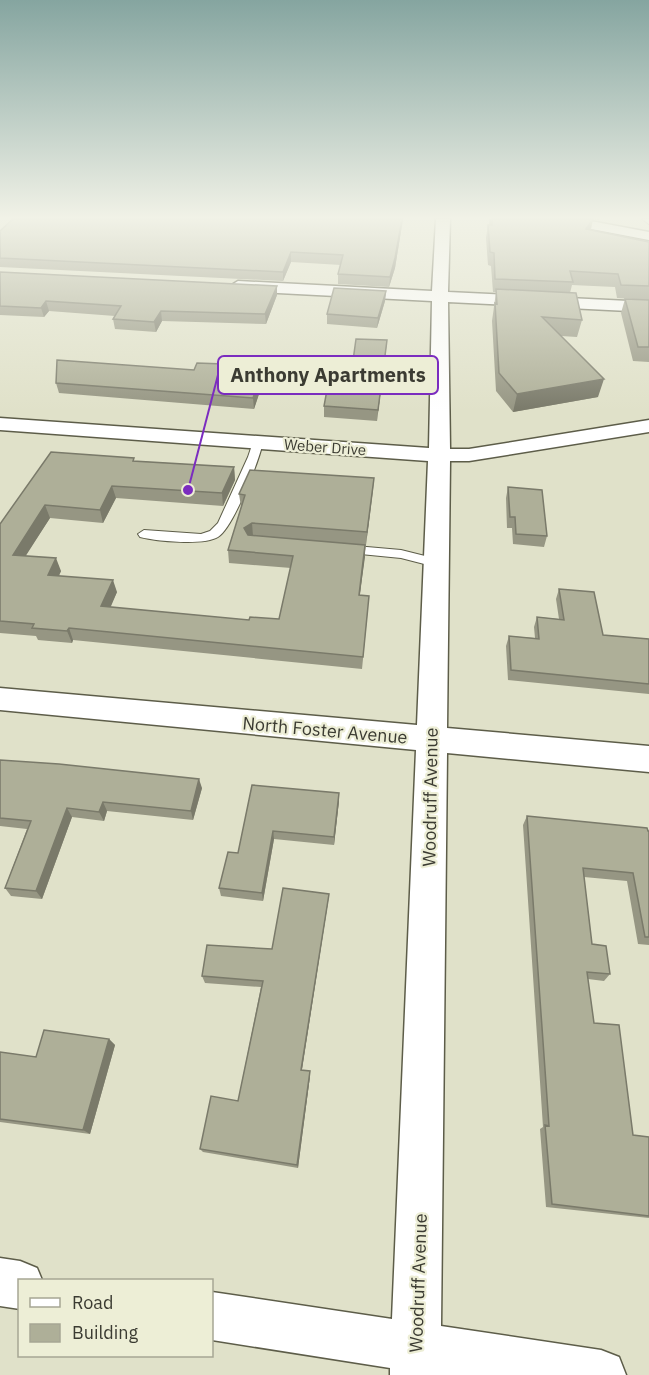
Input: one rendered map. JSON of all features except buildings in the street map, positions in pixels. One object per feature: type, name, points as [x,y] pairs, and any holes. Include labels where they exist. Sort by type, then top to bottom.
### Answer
[{"type":"street","name":"Woodruff Avenue","points":[[415,1362],[432,740],[441,283]]},
{"type":"street","points":[[226,285],[649,307]]},
{"type":"street","name":"Weber Drive","points":[[0,424],[438,455],[469,455],[649,426]]},
{"type":"street","name":"North Foster Avenue","points":[[0,699],[649,759]]},
{"type":"street","points":[[0,1282],[18,1285]]},
{"type":"street","points":[[213,1316],[415,1362],[490,1357],[601,1375]]},
{"type":"lane","points":[[144,534],[202,538],[214,534],[223,525],[254,457],[258,442]]},
{"type":"lane","points":[[333,548],[401,554],[436,563]]},
{"type":"place","name":"Anthony Apartments","points":[[188,490]]}]
